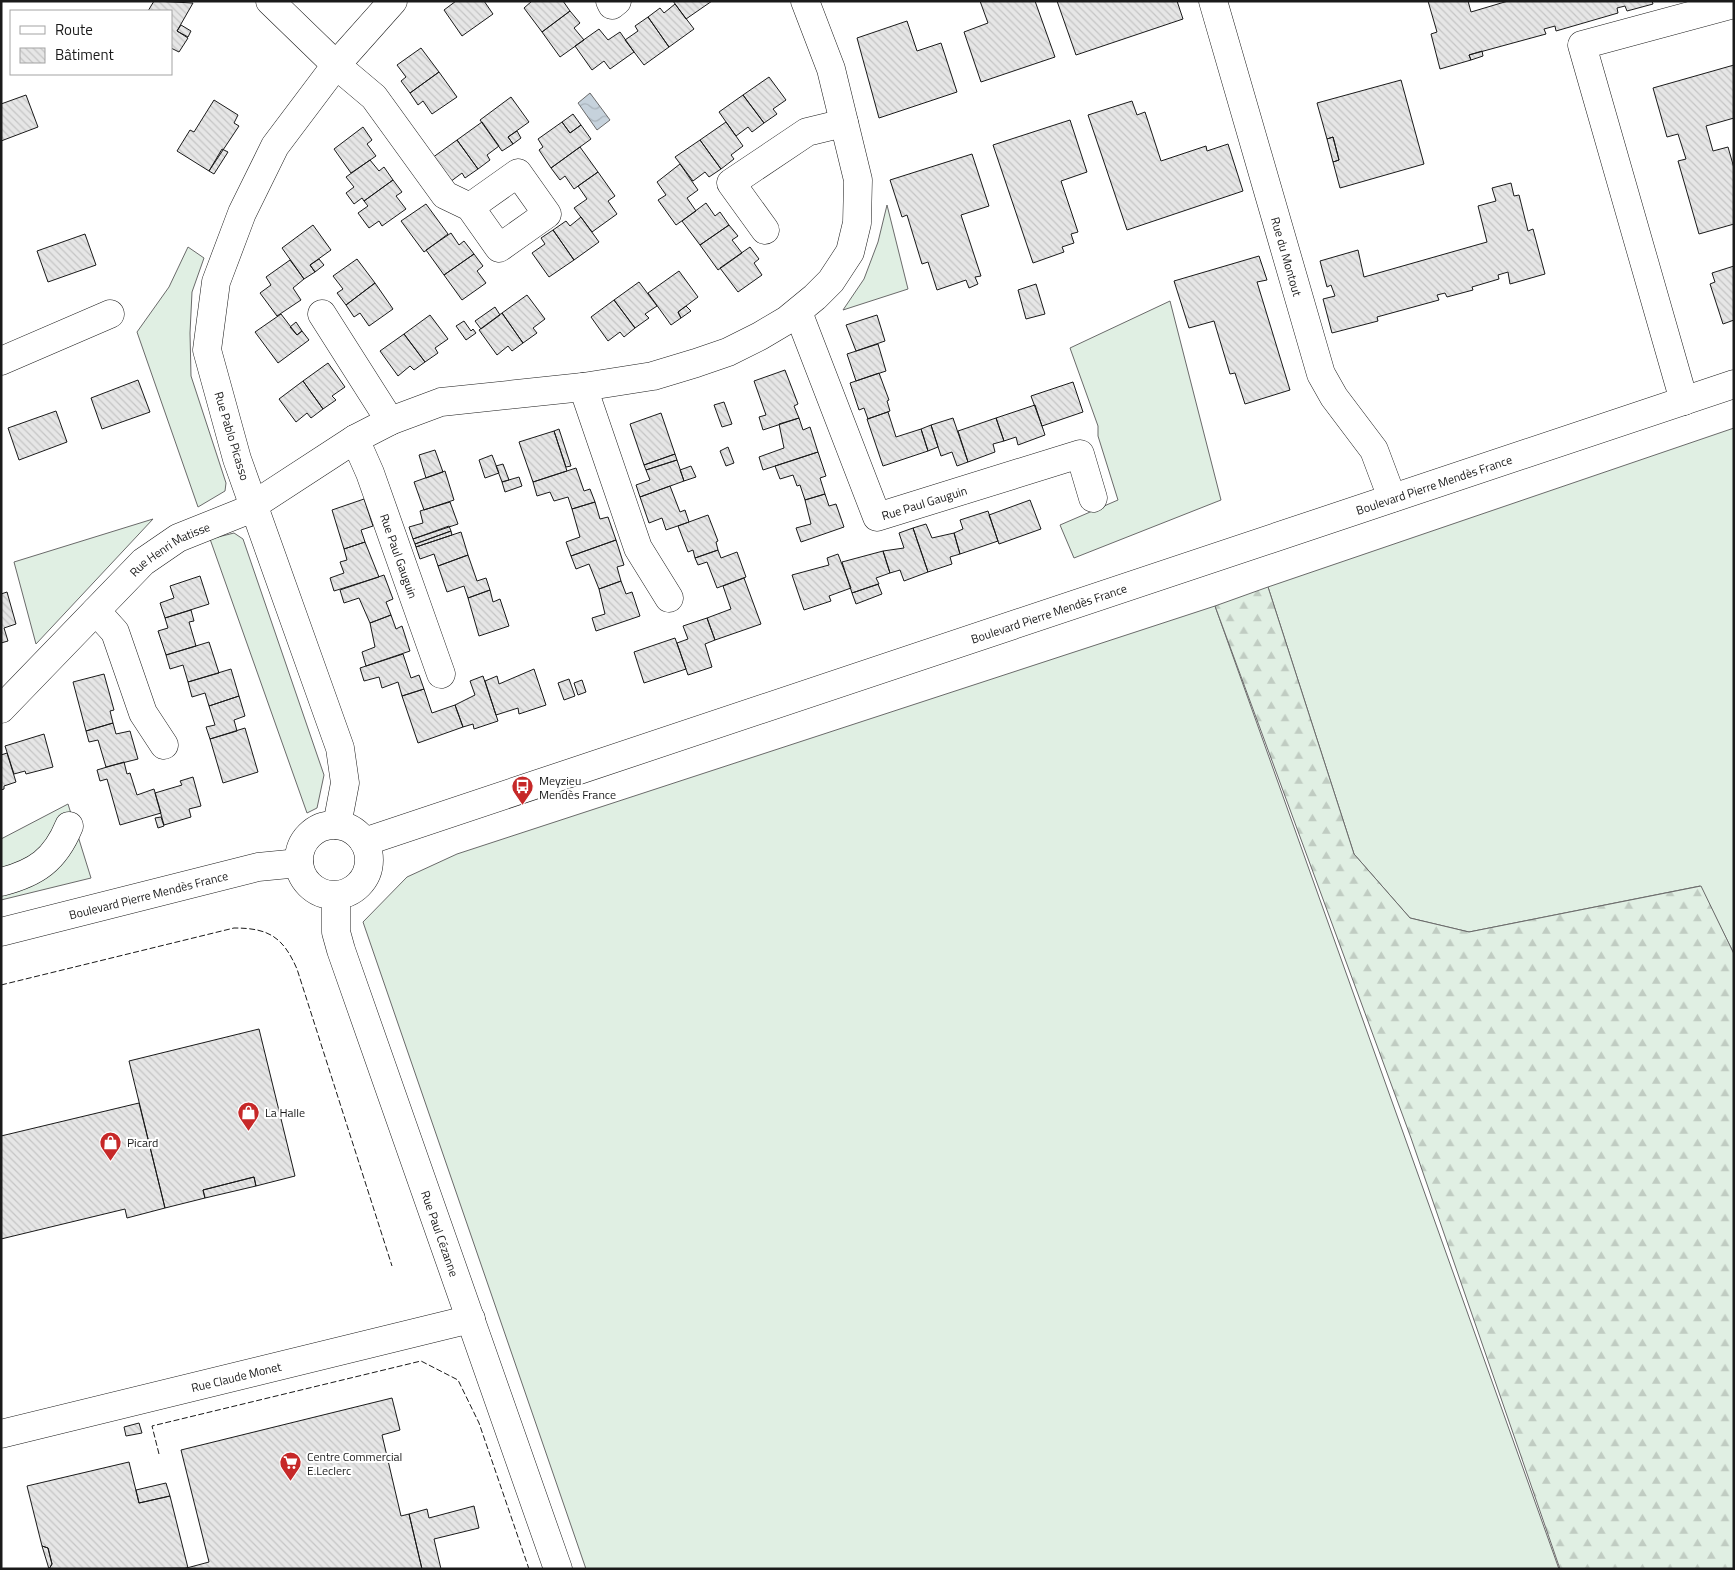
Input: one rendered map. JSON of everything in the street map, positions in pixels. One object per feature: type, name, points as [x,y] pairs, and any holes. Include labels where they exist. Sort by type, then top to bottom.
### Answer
[{"type":"street","points":[[270,1],[336,64],[374,97],[445,195],[470,207]]},
{"type":"street","name":"Rue Pablo Picasso","points":[[337,825],[345,782],[340,748],[238,459],[207,350],[216,282],[242,213],[275,146],[336,64],[393,1]]},
{"type":"street","points":[[610,1],[612,5],[617,1]]},
{"type":"street","points":[[255,505],[355,439],[390,421],[441,402],[583,387],[653,376],[728,352],[760,336],[798,312],[830,281],[850,252],[857,223],[858,180],[831,69],[804,1]]},
{"type":"street","name":"Rue du Montout","points":[[1213,1],[1321,374],[1334,397],[1374,450],[1392,498]]},
{"type":"street","points":[[1684,401],[1582,45],[1734,4]]},
{"type":"street","points":[[765,230],[731,183],[807,132],[844,123]]},
{"type":"street","name":"Rue Paul Gauguin","points":[[798,312],[877,517],[1080,454],[1093,498]]},
{"type":"street","points":[[1,361],[110,314]]},
{"type":"street","points":[[322,314],[390,421]]},
{"type":"street","name":"Boulevard Pierre Mendès France","points":[[364,842],[1734,384]]},
{"type":"street","points":[[583,387],[638,548],[669,598]]},
{"type":"street","name":"Rue Paul Gauguin","points":[[355,439],[370,473],[441,674]]},
{"type":"street","name":"Rue Henri Matisse","points":[[1,708],[143,562],[178,538],[243,512],[255,505]]},
{"type":"street","points":[[96,611],[115,632],[143,713],[164,745]]},
{"type":"street","points":[[337,825],[348,828],[364,842],[368,853],[369,865],[365,877],[358,886],[348,893],[336,896],[325,895],[307,883],[299,863],[300,851],[314,831],[325,826],[337,825]]},
{"type":"street","points":[[1,882],[28,874],[43,866],[63,841],[69,826]]},
{"type":"street","name":"Boulevard Pierre Mendès France","points":[[1,932],[258,867],[299,863]]},
{"type":"street","name":"Rue Paul Cézanne","points":[[336,896],[336,932],[558,1569]]},
{"type":"street","name":"Rue Claude Monet","points":[[1,1434],[471,1319]]},
{"type":"green space","points":[[887,205],[908,289],[843,310],[864,279],[878,242]]},
{"type":"green space","points":[[188,247],[204,258],[192,292],[190,333],[191,376],[226,483],[225,491],[198,507],[137,332],[169,287]]},
{"type":"green space","points":[[1170,301],[1221,500],[1074,558],[1060,525],[1118,500],[1098,436],[1098,426],[1070,348]]},
{"type":"green space","points":[[1734,428],[1734,954],[1700,886],[1469,932],[1410,918],[1354,854],[1268,587]]},
{"type":"green space","points":[[153,519],[36,644],[14,562]]},
{"type":"green space","points":[[234,533],[243,539],[324,775],[317,808],[307,813],[210,539]]},
{"type":"green space","points":[[1268,587],[1354,854],[1410,918],[1469,932],[1701,886],[1734,954],[1734,1569],[1560,1569],[1411,1138],[1215,606]]},
{"type":"green space","points":[[1215,606],[1559,1569],[586,1569],[363,922],[407,877],[457,854]]},
{"type":"green space","points":[[68,804],[91,878],[1,900],[1,839]]},
{"type":"water","points":[[590,93],[610,120],[597,130],[578,103]]},
{"type":"building","points":[[154,1],[193,3],[177,31],[188,38],[179,52],[172,48],[172,10],[149,10]]},
{"type":"building","points":[[456,1],[484,1],[493,14],[462,36],[444,10]]},
{"type":"building","points":[[532,1],[563,1],[570,11],[542,32],[524,8]]},
{"type":"building","points":[[673,1],[712,1],[686,19]]},
{"type":"building","points":[[980,1],[1035,1],[1055,57],[981,82],[964,32],[988,23]]},
{"type":"building","points":[[1057,1],[1177,1],[1183,19],[1076,55]]},
{"type":"building","points":[[1428,1],[1468,1],[1471,12],[1508,1],[1652,1],[1653,4],[1627,11],[1625,6],[1617,8],[1618,13],[1556,31],[1555,26],[1544,29],[1546,34],[1469,55],[1471,60],[1440,69],[1431,34],[1437,32]]},
{"type":"building","points":[[675,4],[694,29],[669,47],[648,17],[660,8],[664,13]]},
{"type":"building","points":[[570,11],[580,23],[574,28],[584,40],[560,57],[542,32]]},
{"type":"building","points":[[648,17],[669,47],[644,65],[625,40],[638,31],[635,26]]},
{"type":"building","points":[[907,21],[917,51],[941,43],[957,92],[879,118],[857,38]]},
{"type":"building","points":[[181,25],[191,31],[188,37],[177,31]]},
{"type":"building","points":[[599,29],[608,40],[620,32],[634,52],[610,69],[604,61],[592,70],[575,46]]},
{"type":"building","points":[[421,48],[439,72],[410,93],[401,81],[406,77],[397,65]]},
{"type":"building","points":[[1482,51],[1483,56],[1471,60],[1469,55]]},
{"type":"building","points":[[1734,65],[1734,118],[1706,126],[1713,151],[1728,147],[1734,168],[1734,224],[1699,234],[1678,161],[1686,159],[1678,134],[1667,137],[1653,88]]},
{"type":"building","points":[[439,72],[457,97],[432,114],[423,101],[418,105],[410,93]]},
{"type":"building","points":[[769,77],[786,100],[773,109],[777,114],[764,123],[743,95]]},
{"type":"building","points":[[1401,80],[1424,164],[1340,188],[1333,162],[1339,160],[1333,137],[1327,139],[1317,103]]},
{"type":"building","points":[[26,95],[38,127],[1,141],[1,104]]},
{"type":"building","points":[[743,95],[764,123],[752,132],[748,127],[736,136],[719,112]]},
{"type":"building","points":[[511,97],[529,122],[508,137],[513,144],[502,151],[480,120]]},
{"type":"building","points":[[214,100],[238,115],[234,123],[239,126],[209,171],[177,151],[190,130],[194,132]]},
{"type":"building","points":[[1132,101],[1137,115],[1145,112],[1161,161],[1206,146],[1207,151],[1228,144],[1243,191],[1127,230],[1088,115]]},
{"type":"building","points":[[573,114],[581,125],[570,133],[562,122]]},
{"type":"building","points":[[1070,120],[1087,172],[1061,181],[1078,232],[1071,234],[1074,243],[1062,247],[1064,252],[1033,263],[993,145]]},
{"type":"building","points":[[482,122],[499,146],[487,155],[490,160],[478,169],[457,140]]},
{"type":"building","points":[[562,122],[570,133],[581,125],[591,139],[551,168],[539,150],[543,147],[538,139]]},
{"type":"building","points":[[726,122],[743,146],[731,155],[734,159],[721,169],[700,140]]},
{"type":"building","points":[[363,127],[372,140],[367,144],[376,156],[351,173],[334,149]]},
{"type":"building","points":[[517,131],[521,138],[513,144],[508,137]]},
{"type":"building","points":[[1333,137],[1339,160],[1333,162],[1327,139]]},
{"type":"building","points":[[457,140],[478,169],[465,178],[462,173],[450,182],[432,158]]},
{"type":"building","points":[[700,140],[721,169],[709,177],[705,172],[693,181],[675,157]]},
{"type":"building","points":[[580,147],[598,172],[574,189],[565,176],[560,180],[551,168]]},
{"type":"building","points":[[222,149],[228,152],[214,174],[209,171]]},
{"type":"building","points":[[972,154],[989,206],[961,215],[981,276],[975,277],[978,284],[969,288],[966,280],[937,290],[928,262],[922,264],[907,215],[902,217],[890,180]]},
{"type":"building","points":[[370,160],[379,171],[384,167],[393,180],[364,201],[362,198],[354,204],[346,193],[354,187],[346,177]]},
{"type":"building","points":[[680,164],[698,190],[687,198],[696,211],[676,225],[658,200],[666,195],[657,182]]},
{"type":"building","points":[[598,172],[615,196],[608,201],[617,214],[592,232],[574,208],[587,199],[578,186]]},
{"type":"building","points":[[393,180],[402,192],[396,196],[406,209],[382,226],[379,221],[369,228],[358,213],[368,206],[364,201]]},
{"type":"building","points":[[1511,183],[1514,196],[1519,195],[1528,231],[1533,229],[1545,274],[1510,284],[1508,272],[1498,275],[1499,279],[1472,287],[1473,290],[1447,297],[1445,293],[1437,295],[1439,300],[1377,317],[1378,321],[1332,333],[1323,299],[1335,296],[1331,285],[1327,287],[1320,261],[1358,250],[1364,277],[1487,242],[1478,206],[1496,201],[1492,188]]},
{"type":"building","points":[[706,203],[715,216],[720,212],[729,225],[700,245],[682,221]]},
{"type":"building","points":[[426,204],[448,234],[424,252],[401,221]]},
{"type":"building","points":[[581,217],[599,242],[574,260],[553,230],[566,221],[570,226]]},
{"type":"building","points":[[313,225],[331,250],[310,265],[315,272],[304,279],[282,248]]},
{"type":"building","points":[[729,225],[738,236],[732,240],[742,253],[718,270],[700,245]]},
{"type":"building","points":[[553,230],[574,260],[549,277],[532,253],[545,244],[541,238]]},
{"type":"building","points":[[451,233],[459,245],[464,241],[474,254],[444,275],[426,250]]},
{"type":"building","points":[[85,234],[96,265],[48,282],[37,251]]},
{"type":"building","points":[[750,247],[759,259],[754,263],[762,275],[738,292],[720,268]]},
{"type":"building","points":[[474,254],[483,266],[477,271],[486,283],[462,300],[444,275]]},
{"type":"building","points":[[1259,256],[1267,280],[1257,282],[1290,390],[1245,404],[1235,373],[1230,374],[1214,321],[1189,328],[1174,281]]},
{"type":"building","points":[[319,259],[324,265],[315,272],[310,265]]},
{"type":"building","points":[[357,259],[375,283],[346,305],[337,293],[343,289],[333,276]]},
{"type":"building","points":[[290,260],[304,279],[293,288],[301,300],[277,316],[260,293],[271,285],[266,277]]},
{"type":"building","points":[[1734,266],[1734,320],[1723,324],[1710,284],[1715,282],[1712,273]]},
{"type":"building","points":[[679,271],[698,297],[678,312],[681,318],[671,325],[648,293]]},
{"type":"building","points":[[639,282],[657,306],[645,314],[649,318],[635,328],[614,300]]},
{"type":"building","points":[[375,283],[393,309],[369,326],[360,313],[354,317],[346,305]]},
{"type":"building","points":[[1036,284],[1045,314],[1026,319],[1018,290]]},
{"type":"building","points":[[527,295],[545,319],[533,328],[537,333],[523,343],[502,313]]},
{"type":"building","points":[[614,300],[635,328],[624,337],[620,332],[608,341],[591,317]]},
{"type":"building","points":[[686,306],[691,311],[681,318],[678,312]]},
{"type":"building","points":[[495,307],[500,315],[481,329],[475,321]]},
{"type":"building","points":[[502,313],[523,343],[512,351],[508,346],[497,355],[479,330]]},
{"type":"building","points":[[281,314],[297,335],[302,331],[309,340],[278,363],[255,332]]},
{"type":"building","points":[[430,315],[448,339],[435,348],[438,353],[425,362],[404,334]]},
{"type":"building","points":[[877,315],[885,341],[856,351],[846,325]]},
{"type":"building","points":[[464,321],[471,331],[473,329],[476,333],[466,340],[456,326]]},
{"type":"building","points":[[296,322],[302,331],[297,335],[290,327]]},
{"type":"building","points":[[404,334],[425,362],[414,370],[410,366],[398,376],[380,351]]},
{"type":"building","points":[[878,344],[886,371],[856,381],[847,354]]},
{"type":"building","points":[[328,363],[345,387],[332,396],[336,400],[323,409],[303,381]]},
{"type":"building","points":[[785,370],[798,404],[794,406],[799,418],[763,430],[759,417],[766,415],[754,381]]},
{"type":"building","points":[[879,373],[889,400],[887,401],[890,411],[868,419],[864,408],[859,410],[850,383]]},
{"type":"building","points":[[138,380],[150,412],[102,429],[91,398]]},
{"type":"building","points":[[303,381],[323,409],[311,418],[307,413],[296,422],[279,399]]},
{"type":"building","points":[[1073,382],[1083,412],[1042,426],[1031,396]]},
{"type":"building","points":[[724,402],[732,424],[722,427],[714,405]]},
{"type":"building","points":[[1035,405],[1045,435],[1018,445],[1016,437],[1004,441],[996,418]]},
{"type":"building","points":[[56,411],[67,442],[19,460],[8,428]]},
{"type":"building","points":[[888,412],[896,437],[921,429],[928,451],[883,466],[867,419]]},
{"type":"building","points":[[661,413],[675,454],[644,465],[630,424]]},
{"type":"building","points":[[799,418],[803,430],[810,427],[818,452],[763,470],[759,457],[784,448],[779,424]]},
{"type":"building","points":[[953,418],[968,462],[957,466],[952,452],[941,456],[931,425]]},
{"type":"building","points":[[996,418],[1004,441],[993,444],[995,452],[968,462],[958,431]]},
{"type":"building","points":[[931,425],[938,447],[928,451],[921,429]]},
{"type":"building","points":[[559,429],[571,466],[566,467],[554,431]]},
{"type":"building","points":[[554,431],[567,471],[533,482],[519,442]]},
{"type":"building","points":[[728,447],[734,463],[726,466],[720,451]]},
{"type":"building","points":[[435,450],[443,472],[426,478],[419,455]]},
{"type":"building","points":[[818,452],[826,476],[820,478],[825,494],[805,500],[800,485],[797,486],[793,475],[780,479],[775,466]]},
{"type":"building","points":[[675,454],[677,460],[646,470],[644,465]]},
{"type":"building","points":[[492,455],[499,473],[485,478],[479,460]]},
{"type":"building","points":[[677,460],[684,481],[640,497],[636,485],[650,480],[646,470]]},
{"type":"building","points":[[503,464],[509,480],[502,482],[496,466]]},
{"type":"building","points":[[691,466],[696,477],[684,481],[680,470]]},
{"type":"building","points":[[576,468],[584,491],[590,489],[595,502],[572,509],[568,497],[554,501],[550,492],[537,496],[533,482]]},
{"type":"building","points":[[445,471],[454,500],[424,510],[414,482]]},
{"type":"building","points":[[519,477],[522,486],[505,492],[502,482]]},
{"type":"building","points":[[670,486],[680,512],[685,510],[689,522],[666,530],[662,518],[649,523],[640,497]]},
{"type":"building","points":[[825,494],[829,506],[836,504],[844,527],[801,542],[796,528],[811,524],[805,500]]},
{"type":"building","points":[[364,499],[373,526],[361,530],[365,542],[344,549],[332,510]]},
{"type":"building","points":[[1030,500],[1041,529],[999,544],[989,515]]},
{"type":"building","points":[[450,502],[458,524],[413,539],[409,527],[423,523],[420,511]]},
{"type":"building","points":[[595,502],[600,519],[608,517],[616,540],[571,556],[566,542],[580,537],[572,509]]},
{"type":"building","points":[[988,511],[998,541],[960,554],[954,533],[963,529],[960,520]]},
{"type":"building","points":[[708,515],[718,541],[716,542],[718,550],[695,558],[693,550],[688,552],[678,526]]},
{"type":"building","points":[[926,524],[932,538],[954,533],[960,554],[950,557],[952,564],[928,572],[913,528]]},
{"type":"building","points":[[449,526],[451,531],[415,544],[413,539]]},
{"type":"building","points":[[913,528],[928,572],[904,581],[900,570],[890,573],[883,551],[904,548],[899,533]]},
{"type":"building","points":[[451,531],[452,535],[416,547],[415,544]]},
{"type":"building","points":[[461,532],[468,555],[438,566],[434,554],[420,559],[416,547]]},
{"type":"building","points":[[616,540],[624,565],[617,567],[621,581],[599,589],[589,564],[576,569],[571,556]]},
{"type":"building","points":[[365,542],[379,577],[334,591],[330,578],[344,573],[340,562],[347,560],[344,549]]},
{"type":"building","points":[[718,550],[721,558],[737,552],[746,577],[717,588],[707,562],[698,565],[695,558]]},
{"type":"building","points":[[883,551],[890,573],[876,578],[879,584],[852,593],[842,562]]},
{"type":"building","points":[[838,554],[851,588],[829,596],[831,601],[804,610],[792,575],[829,565],[827,558]]},
{"type":"building","points":[[468,555],[477,581],[486,578],[490,590],[468,598],[464,586],[447,592],[438,566]]},
{"type":"building","points":[[384,575],[393,599],[386,602],[391,615],[370,623],[359,598],[344,603],[340,590]]},
{"type":"building","points":[[200,576],[209,604],[165,618],[160,603],[174,598],[170,586]]},
{"type":"building","points":[[744,578],[761,624],[715,640],[707,618],[731,609],[723,586]]},
{"type":"building","points":[[621,581],[626,594],[632,592],[640,616],[596,631],[592,618],[605,614],[599,589]]},
{"type":"building","points":[[878,584],[882,594],[856,604],[852,593]]},
{"type":"building","points":[[490,590],[493,602],[500,599],[509,626],[479,636],[468,598]]},
{"type":"building","points":[[7,592],[16,624],[4,628],[8,641],[1,643],[1,594]]},
{"type":"building","points":[[191,610],[194,621],[189,622],[196,646],[166,655],[158,631],[168,628],[165,618]]},
{"type":"building","points":[[391,615],[396,629],[402,626],[410,651],[366,666],[362,652],[375,647],[370,623]]},
{"type":"building","points":[[707,618],[715,640],[705,644],[712,667],[688,675],[677,643],[688,639],[683,626]]},
{"type":"building","points":[[675,638],[686,669],[644,683],[634,652]]},
{"type":"building","points":[[209,642],[219,673],[188,682],[183,665],[170,669],[166,655]]},
{"type":"building","points":[[403,654],[411,678],[419,675],[424,689],[402,696],[398,682],[382,688],[379,677],[364,681],[360,668]]},
{"type":"building","points":[[231,669],[239,696],[209,706],[205,693],[192,697],[188,682]]},
{"type":"building","points":[[534,669],[546,705],[519,714],[518,708],[496,715],[485,681],[497,676],[499,684]]},
{"type":"building","points":[[104,674],[114,710],[110,711],[113,723],[86,731],[73,682]]},
{"type":"building","points":[[483,676],[498,721],[474,729],[473,724],[463,727],[455,705],[475,695],[470,681]]},
{"type":"building","points":[[569,679],[575,696],[564,700],[558,683]]},
{"type":"building","points":[[582,680],[586,692],[578,695],[574,683]]},
{"type":"building","points":[[424,689],[432,713],[455,705],[463,727],[418,743],[402,696]]},
{"type":"building","points":[[239,696],[245,716],[234,720],[237,731],[210,739],[206,727],[215,725],[209,706]]},
{"type":"building","points":[[113,723],[116,734],[130,731],[138,759],[106,767],[98,740],[89,742],[86,731]]},
{"type":"building","points":[[245,728],[258,772],[223,783],[210,739]]},
{"type":"building","points":[[44,734],[53,767],[26,774],[25,771],[14,774],[5,746]]},
{"type":"building","points":[[7,753],[16,782],[4,786],[4,789],[1,790],[1,755]]},
{"type":"building","points":[[124,762],[127,774],[130,773],[137,795],[154,789],[161,813],[120,825],[107,779],[100,781],[97,770]]},
{"type":"building","points":[[193,777],[201,806],[189,809],[191,817],[164,825],[155,793],[182,785],[180,781]]},
{"type":"building","points":[[161,817],[164,826],[158,828],[155,818]]},
{"type":"building","points":[[259,1029],[295,1176],[256,1186],[254,1177],[203,1190],[205,1198],[165,1208],[129,1061]]},
{"type":"building","points":[[139,1103],[165,1208],[127,1218],[125,1209],[1,1239],[1,1136]]},
{"type":"building","points":[[254,1177],[256,1186],[205,1198],[203,1190]]},
{"type":"building","name":"Centre Commercial E.Leclerc","points":[[392,1398],[400,1430],[382,1435],[401,1516],[409,1514],[422,1569],[183,1569],[209,1562],[181,1450]]},
{"type":"building","points":[[139,1423],[142,1433],[126,1436],[124,1427]]},
{"type":"building","points":[[129,1462],[139,1503],[170,1496],[188,1568],[49,1569],[52,1564],[48,1548],[42,1546],[27,1486]]},
{"type":"building","points":[[166,1483],[170,1496],[139,1503],[136,1490]]},
{"type":"building","points":[[474,1506],[479,1528],[434,1539],[441,1569],[422,1569],[409,1514],[427,1509],[429,1518]]},
{"type":"building","points":[[42,1546],[48,1548],[52,1564],[49,1569]]},
{"type":"fence","points":[[1,985],[234,928],[257,930],[273,936],[286,949],[297,969],[392,1266]]},
{"type":"fence","points":[[159,1454],[152,1426],[421,1361],[458,1380],[479,1423],[529,1569]]},
{"type":"place","name":"Meyzieu Mendès France","points":[[523,806]]},
{"type":"place","name":"La Halle","points":[[249,1131]]},
{"type":"place","name":"Picard","points":[[111,1161]]},
{"type":"place","name":"Centre Commercial E.Leclerc","points":[[291,1482]]}]
